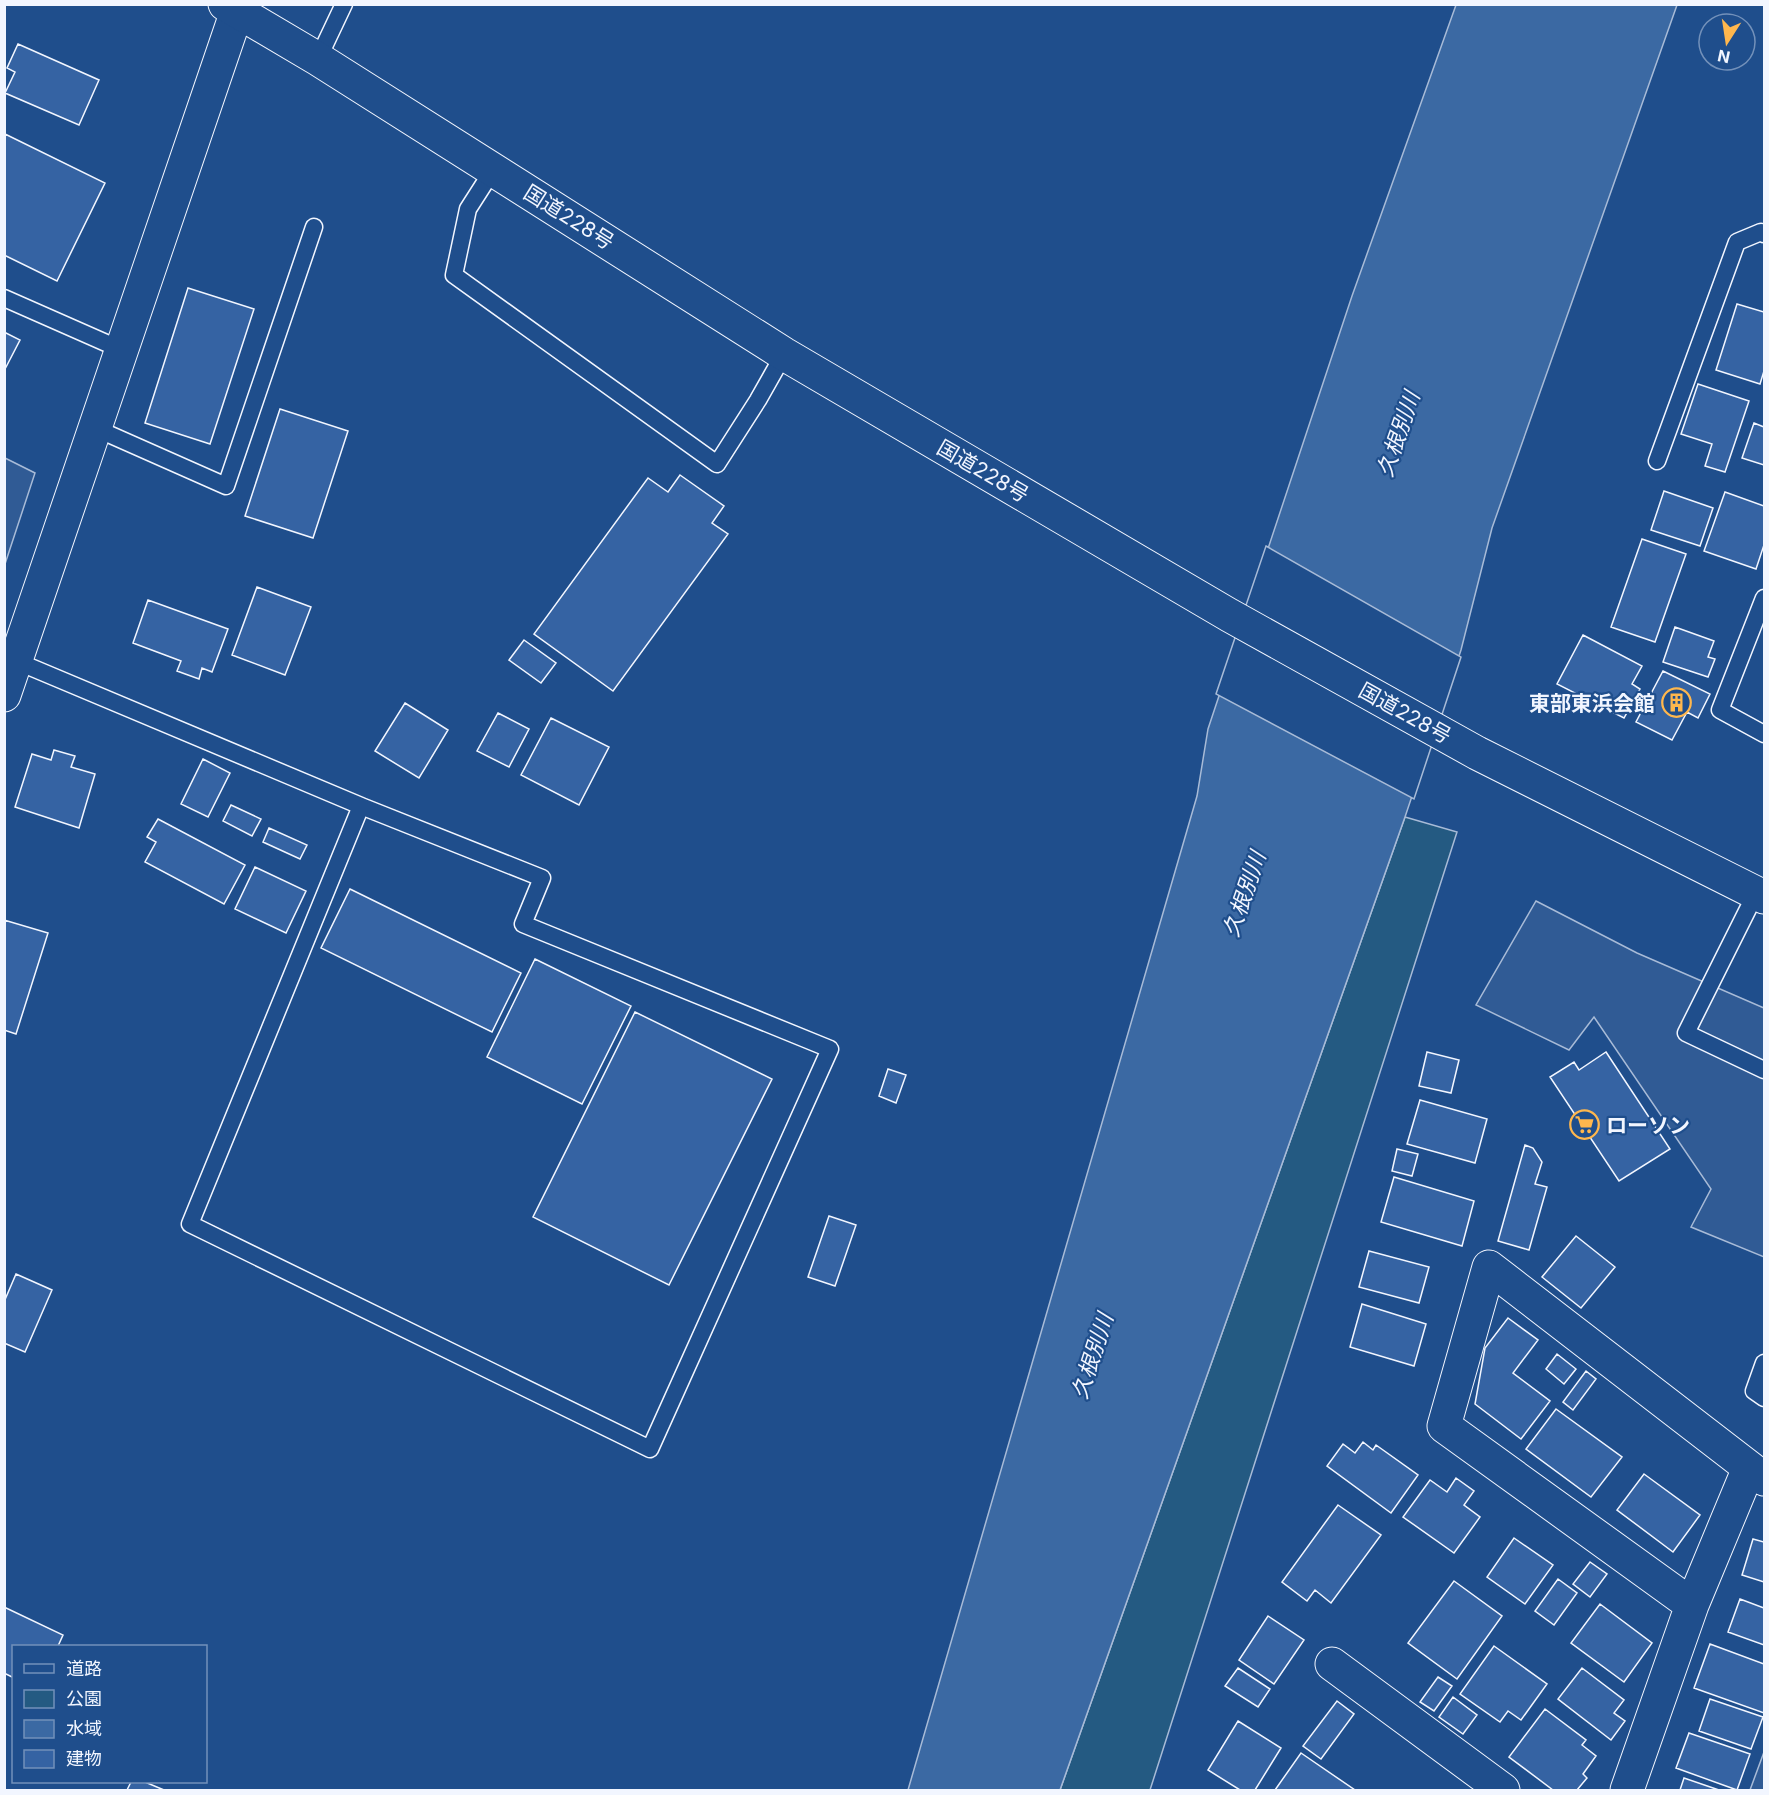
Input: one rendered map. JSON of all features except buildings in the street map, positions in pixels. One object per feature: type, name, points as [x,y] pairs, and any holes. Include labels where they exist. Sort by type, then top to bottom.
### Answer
[{"type":"main road","name":"国道228号","points":[[231,8],[318,59],[784,354],[1229,615],[1477,753],[1760,895]]},
{"type":"main road","points":[[4,695],[122,350],[231,8]]},
{"type":"main road","points":[[1627,1791],[1692,1605],[1757,1474],[1489,1267],[1444,1426],[1692,1605]]},
{"type":"main road","points":[[1332,1664],[1503,1791]]},
{"type":"lane","points":[[318,59],[344,4]]},
{"type":"lane","points":[[493,170],[468,208],[454,275],[717,464],[784,354]]},
{"type":"lane","points":[[95,428],[226,486],[314,226]]},
{"type":"lane","points":[[1657,461],[1737,242],[1761,232],[1764,234]]},
{"type":"lane","points":[[4,298],[122,350]]},
{"type":"lane","points":[[1764,598],[1720,710],[1764,734]]},
{"type":"lane","points":[[16,661],[361,806],[542,878],[523,924],[830,1049],[650,1449],[190,1224],[361,806]]},
{"type":"lane","points":[[1760,895],[1686,1033],[1764,1070]]},
{"type":"lane","points":[[1764,1363],[1754,1391],[1764,1398]]},
{"type":"green space","points":[[1405,817],[1457,832],[1150,1790],[1060,1790]]},
{"type":"shaded area","points":[[5,458],[35,473],[5,564]]},
{"type":"shaded area","points":[[1536,901],[1637,953],[1764,1008],[1764,1257],[1691,1227],[1711,1189],[1594,1017],[1569,1050],[1476,1005]]},
{"type":"shaded area","points":[[1764,1752],[1764,1790],[1750,1790]]},
{"type":"water","name":"久根別川","points":[[1456,5],[1677,5],[1492,528],[1461,650],[1405,817],[1060,1790],[908,1790],[1197,796],[1208,729],[1352,296]]},
{"type":"pier","points":[[1266,546],[1461,657],[1414,799],[1216,694]]},
{"type":"place","name":"東部東浜会館","points":[[1676,703]]},
{"type":"place","name":"ローソン","points":[[1585,1125]]}]
